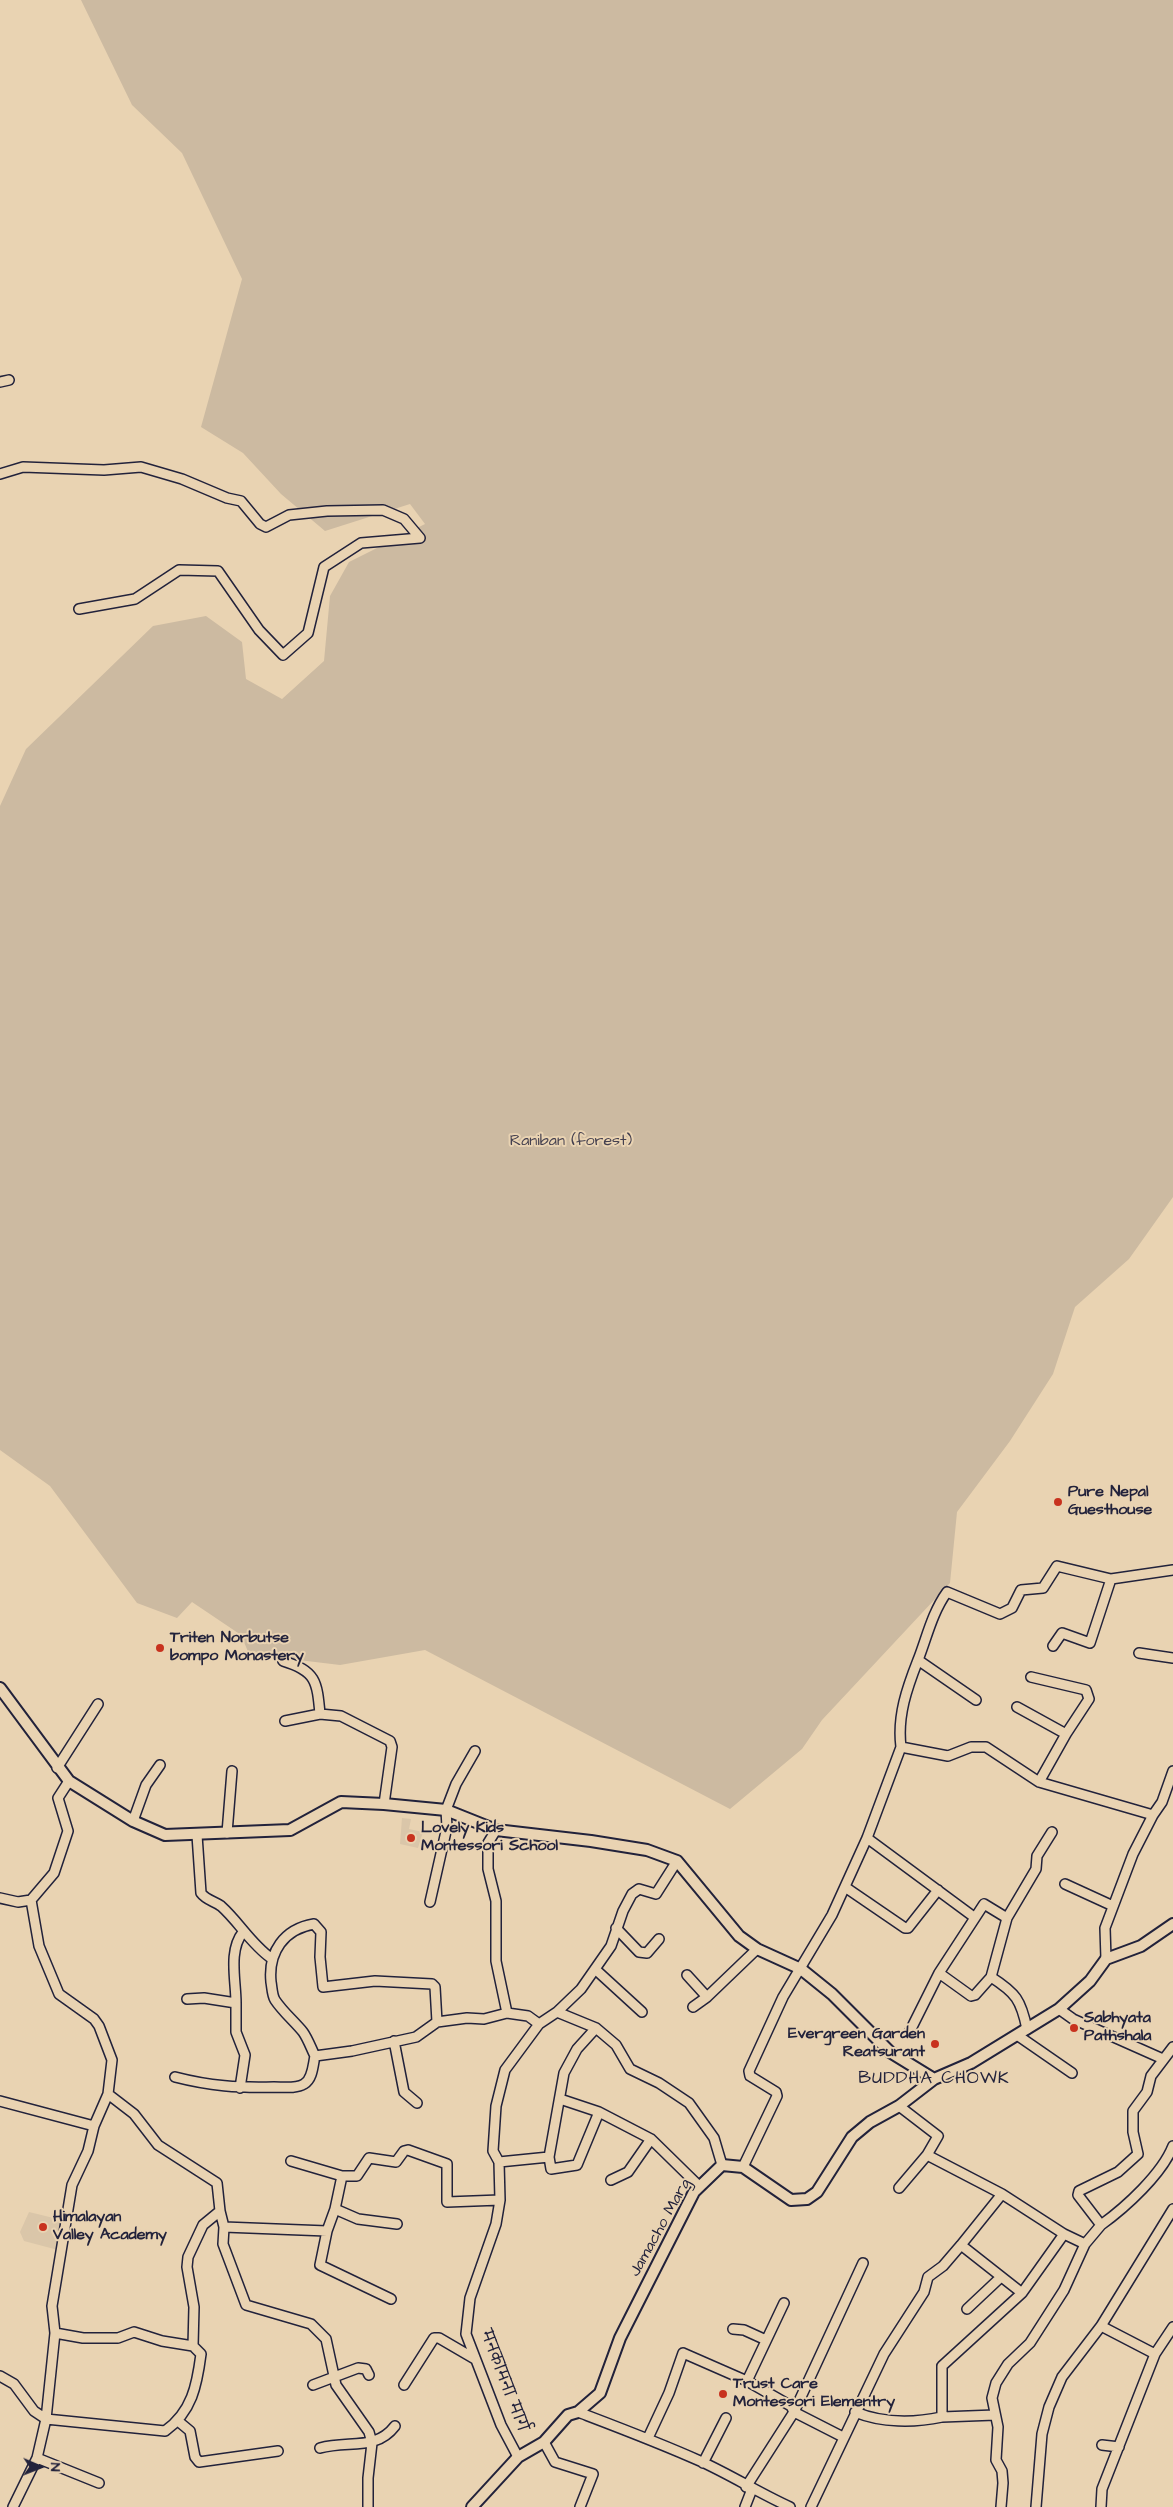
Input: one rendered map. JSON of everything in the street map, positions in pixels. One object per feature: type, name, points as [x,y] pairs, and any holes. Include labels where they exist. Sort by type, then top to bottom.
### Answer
[{"type":"street","points":[[0,474],[23,467],[104,470],[141,467],[182,479],[227,498],[241,501],[260,524],[266,527],[289,515],[327,511],[383,510],[404,519],[420,538],[360,543],[324,567],[308,633],[283,655],[259,630],[218,571],[179,570],[134,599],[79,609]]},
{"type":"street","points":[[743,2167],[777,2096],[776,2092],[750,2076],[749,2071],[783,1997],[832,1915],[867,1838],[901,1747],[899,1732],[908,1684],[938,1605],[947,1592],[1000,1614],[1012,1608],[1021,1590],[1044,1588],[1057,1566],[1111,1579],[1173,1570]]},
{"type":"street","points":[[1053,1646],[1062,1633],[1090,1643],[1111,1579]]},
{"type":"street","points":[[1139,1653],[1173,1658]]},
{"type":"street","points":[[918,1660],[976,1700]]},
{"type":"street","points":[[283,1661],[302,1667],[310,1675],[318,1692],[320,1714]]},
{"type":"street","points":[[1031,1677],[1086,1690],[1089,1699],[1066,1734],[1039,1782]]},
{"type":"street","points":[[0,1688],[68,1782],[133,1821],[165,1835],[290,1830],[342,1802],[384,1804],[446,1810],[496,1830],[591,1840],[647,1850],[677,1861],[740,1936],[757,1949],[801,1969],[832,1994],[890,2052],[934,2079]]},
{"type":"street","points":[[57,1768],[98,1704]]},
{"type":"street","points":[[1017,1707],[1066,1734]]},
{"type":"street","points":[[285,1722],[320,1714],[348,1719],[353,1724],[390,1742],[392,1746],[384,1804]]},
{"type":"street","points":[[901,1747],[921,1750],[937,1756],[948,1756],[971,1747],[986,1747],[1039,1782],[1153,1815]]},
{"type":"street","points":[[430,1902],[447,1828],[446,1810],[456,1784],[475,1751]]},
{"type":"street","points":[[133,1821],[146,1785],[160,1765]]},
{"type":"street","points":[[226,1832],[232,1771]]},
{"type":"street","points":[[1106,1959],[1105,1928],[1133,1854],[1153,1815],[1162,1802],[1173,1771]]},
{"type":"street","points":[[0,1898],[18,1902],[31,1900],[54,1873],[68,1831],[58,1798],[68,1782]]},
{"type":"street","points":[[496,1830],[488,1843],[488,1869],[496,1901],[496,1961],[507,2013]]},
{"type":"street","points":[[939,1973],[971,1996],[975,1995],[991,1977],[1007,1918],[1036,1868],[1037,1856],[1052,1832]]},
{"type":"street","points":[[197,1835],[201,1893],[204,1898],[219,1904],[243,1932],[271,1958]]},
{"type":"street","points":[[867,1838],[974,1917]]},
{"type":"street","name":"मनकामना मार्ग","points":[[518,2458],[501,2425],[466,2334],[470,2298],[496,2224],[500,2200],[499,2162],[493,2151],[496,2106],[505,2070],[539,2024],[557,2012],[581,1989],[611,1946],[616,1928],[632,1894],[639,1889],[656,1894],[677,1861]]},
{"type":"street","points":[[1065,1884],[1113,1906]]},
{"type":"street","points":[[845,1887],[905,1928],[908,1928],[938,1890]]},
{"type":"street","points":[[13,2507],[37,2458],[46,2419],[54,2333],[52,2306],[72,2185],[88,2151],[94,2126],[108,2094],[112,2060],[99,2026],[94,2019],[59,1994],[39,1946],[31,1900]]},
{"type":"street","points":[[910,2033],[939,1973],[974,1917],[986,1904],[1007,1918]]},
{"type":"street","points":[[175,2077],[223,2087],[240,2088],[292,2087],[304,2084],[310,2078],[315,2056],[304,2033],[274,1998],[270,1974],[271,1958],[286,1938],[302,1926],[314,1924],[321,1932],[320,1956],[323,1987],[375,1981],[432,1984],[435,1987],[437,2022]]},
{"type":"street","points":[[557,2012],[596,2028],[616,2045],[630,2069],[660,2084],[689,2103],[714,2138],[722,2165],[743,2167],[791,2200],[806,2199],[817,2192],[852,2137],[870,2122],[899,2106],[934,2079],[971,2063],[1059,2009],[1090,1981],[1106,1959],[1141,1946],[1173,1924]]},
{"type":"street","points":[[616,1928],[639,1952],[647,1953],[659,1939]]},
{"type":"street","points":[[240,2088],[245,2055],[236,2032],[235,1950],[236,1940],[243,1932]]},
{"type":"street","points":[[693,2007],[707,1997],[757,1949]]},
{"type":"street","points":[[595,1969],[642,2012]]},
{"type":"street","points":[[687,1975],[707,1997]]},
{"type":"street","points":[[991,1977],[1017,1995],[1024,2011],[1027,2029]]},
{"type":"street","points":[[187,1999],[222,2000],[236,2003]]},
{"type":"street","points":[[1059,2009],[1073,2019],[1163,2058]]},
{"type":"street","points":[[315,2056],[352,2051],[416,2037],[437,2022],[467,2018],[484,2019],[507,2013],[528,2016],[539,2024]]},
{"type":"street","points":[[596,2028],[577,2049],[564,2073],[549,2157],[551,2170],[577,2165],[599,2112]]},
{"type":"street","points":[[1017,2035],[1072,2073]]},
{"type":"street","points":[[394,2041],[404,2092],[417,2103]]},
{"type":"street","points":[[1101,2225],[1078,2195],[1079,2191],[1118,2172],[1138,2154],[1133,2132],[1134,2111],[1147,2092],[1151,2076],[1173,2047]]},
{"type":"street","points":[[108,2094],[134,2114],[158,2145],[218,2183],[220,2211],[224,2227],[223,2244],[246,2304],[311,2324],[326,2339],[336,2385],[369,2432],[372,2443],[368,2478],[368,2507]]},
{"type":"street","points":[[560,2099],[599,2112],[651,2139],[699,2186]]},
{"type":"street","points":[[0,2101],[94,2126]]},
{"type":"street","points":[[899,2106],[938,2136],[927,2155],[899,2188]]},
{"type":"street","points":[[612,2180],[628,2172],[651,2139]]},
{"type":"street","points":[[1002,2507],[1004,2483],[1002,2471],[996,2460],[998,2427],[992,2398],[996,2383],[1008,2364],[1030,2343],[1064,2290],[1085,2244],[1101,2225],[1120,2212],[1129,2200],[1151,2181],[1167,2160],[1173,2146]]},
{"type":"street","points":[[291,2161],[342,2176],[358,2176],[371,2158],[396,2162],[404,2151],[408,2150],[447,2164],[447,2202],[500,2200]]},
{"type":"street","points":[[927,2155],[1002,2194],[1064,2234],[1085,2244]]},
{"type":"street","points":[[499,2162],[549,2157]]},
{"type":"street","name":"Jamacho Marg","points":[[472,2507],[518,2458],[544,2442],[568,2415],[578,2412],[600,2393],[620,2338],[644,2287],[699,2186],[722,2165]]},
{"type":"street","points":[[342,2176],[320,2265],[391,2299]]},
{"type":"street","points":[[811,2507],[884,2354],[924,2292],[928,2277],[942,2266],[961,2246],[1002,2194]]},
{"type":"street","points":[[335,2209],[358,2219],[397,2224]]},
{"type":"street","points":[[1036,2507],[1042,2434],[1049,2407],[1062,2378],[1101,2326],[1173,2209]]},
{"type":"street","points":[[193,2346],[194,2307],[187,2267],[188,2257],[203,2225],[220,2211]]},
{"type":"street","points":[[224,2227],[327,2231]]},
{"type":"street","points":[[942,2416],[942,2366],[1022,2293],[1064,2234]]},
{"type":"street","points":[[961,2246],[1022,2293]]},
{"type":"street","points":[[745,2507],[749,2488],[794,2412],[863,2263]]},
{"type":"street","points":[[967,2308],[1001,2276]]},
{"type":"street","points":[[747,2380],[784,2302]]},
{"type":"street","points":[[1101,2326],[1156,2354]]},
{"type":"street","points":[[1100,2507],[1102,2489],[1156,2354],[1173,2327]]},
{"type":"street","points":[[733,2329],[744,2330],[766,2340]]},
{"type":"street","points":[[0,2376],[14,2384],[34,2411],[46,2419],[164,2431],[178,2421],[193,2396],[201,2354],[193,2346],[162,2341],[134,2332],[118,2338],[83,2338],[54,2333]]},
{"type":"street","points":[[404,2386],[434,2338],[438,2338],[475,2359]]},
{"type":"street","points":[[648,2438],[669,2393],[683,2353],[747,2380],[791,2406],[794,2412],[843,2437]]},
{"type":"street","points":[[314,2385],[362,2367],[369,2375]]},
{"type":"street","points":[[578,2412],[648,2438],[703,2463],[749,2488],[790,2507]]},
{"type":"street","points":[[855,2412],[879,2418],[906,2421],[921,2421],[942,2416],[995,2415]]},
{"type":"street","points":[[703,2463],[726,2418]]},
{"type":"street","points":[[178,2421],[190,2431],[195,2457],[199,2462],[278,2450]]},
{"type":"street","points":[[320,2448],[337,2443],[372,2443],[389,2434],[396,2426]]},
{"type":"street","points":[[544,2442],[555,2462],[593,2474],[580,2507]]},
{"type":"street","points":[[1102,2445],[1119,2447]]},
{"type":"street","points":[[37,2458],[99,2483]]},
{"type":"shaded area","name":"Lovely Kids Montessori School","points":[[402,1818],[411,1819],[409,1829],[423,1832],[418,1848],[400,1844]]},
{"type":"shaded area","name":"Himalayan Valley Academy","points":[[29,2212],[66,2221],[58,2250],[24,2241],[20,2232]]},
{"type":"green space","name":"Raniban (forest)","points":[[81,0],[1173,0],[1173,1197],[1129,1259],[1075,1307],[1053,1374],[1010,1441],[957,1512],[950,1583],[822,1720],[802,1749],[730,1809],[425,1650],[340,1665],[249,1654],[241,1635],[192,1602],[177,1618],[137,1603],[50,1486],[0,1450],[0,806],[26,749],[153,626],[206,616],[242,642],[246,679],[282,699],[324,661],[330,596],[349,562],[425,524],[410,504],[325,531],[281,494],[243,453],[201,427],[242,279],[182,153],[132,105]]},
{"type":"place","name":"Pure Nepal Guesthouse","points":[[1058,1502]]},
{"type":"place","name":"Triten Norbutse bompo Monastery","points":[[160,1648]]},
{"type":"place","name":"Lovely Kids Montessori School","points":[[411,1838]]},
{"type":"place","name":"Sabhyata Pathshala","points":[[1074,2028]]},
{"type":"place","name":"Evergreen Garden Reatsurant","points":[[935,2044]]},
{"type":"place","name":"Himalayan Valley Academy","points":[[43,2227]]},
{"type":"place","name":"Trust Care Montessori Elementry","points":[[723,2394]]},
{"type":"district","name":"BUDDHA CHOWK","points":[[934,2079]]}]
